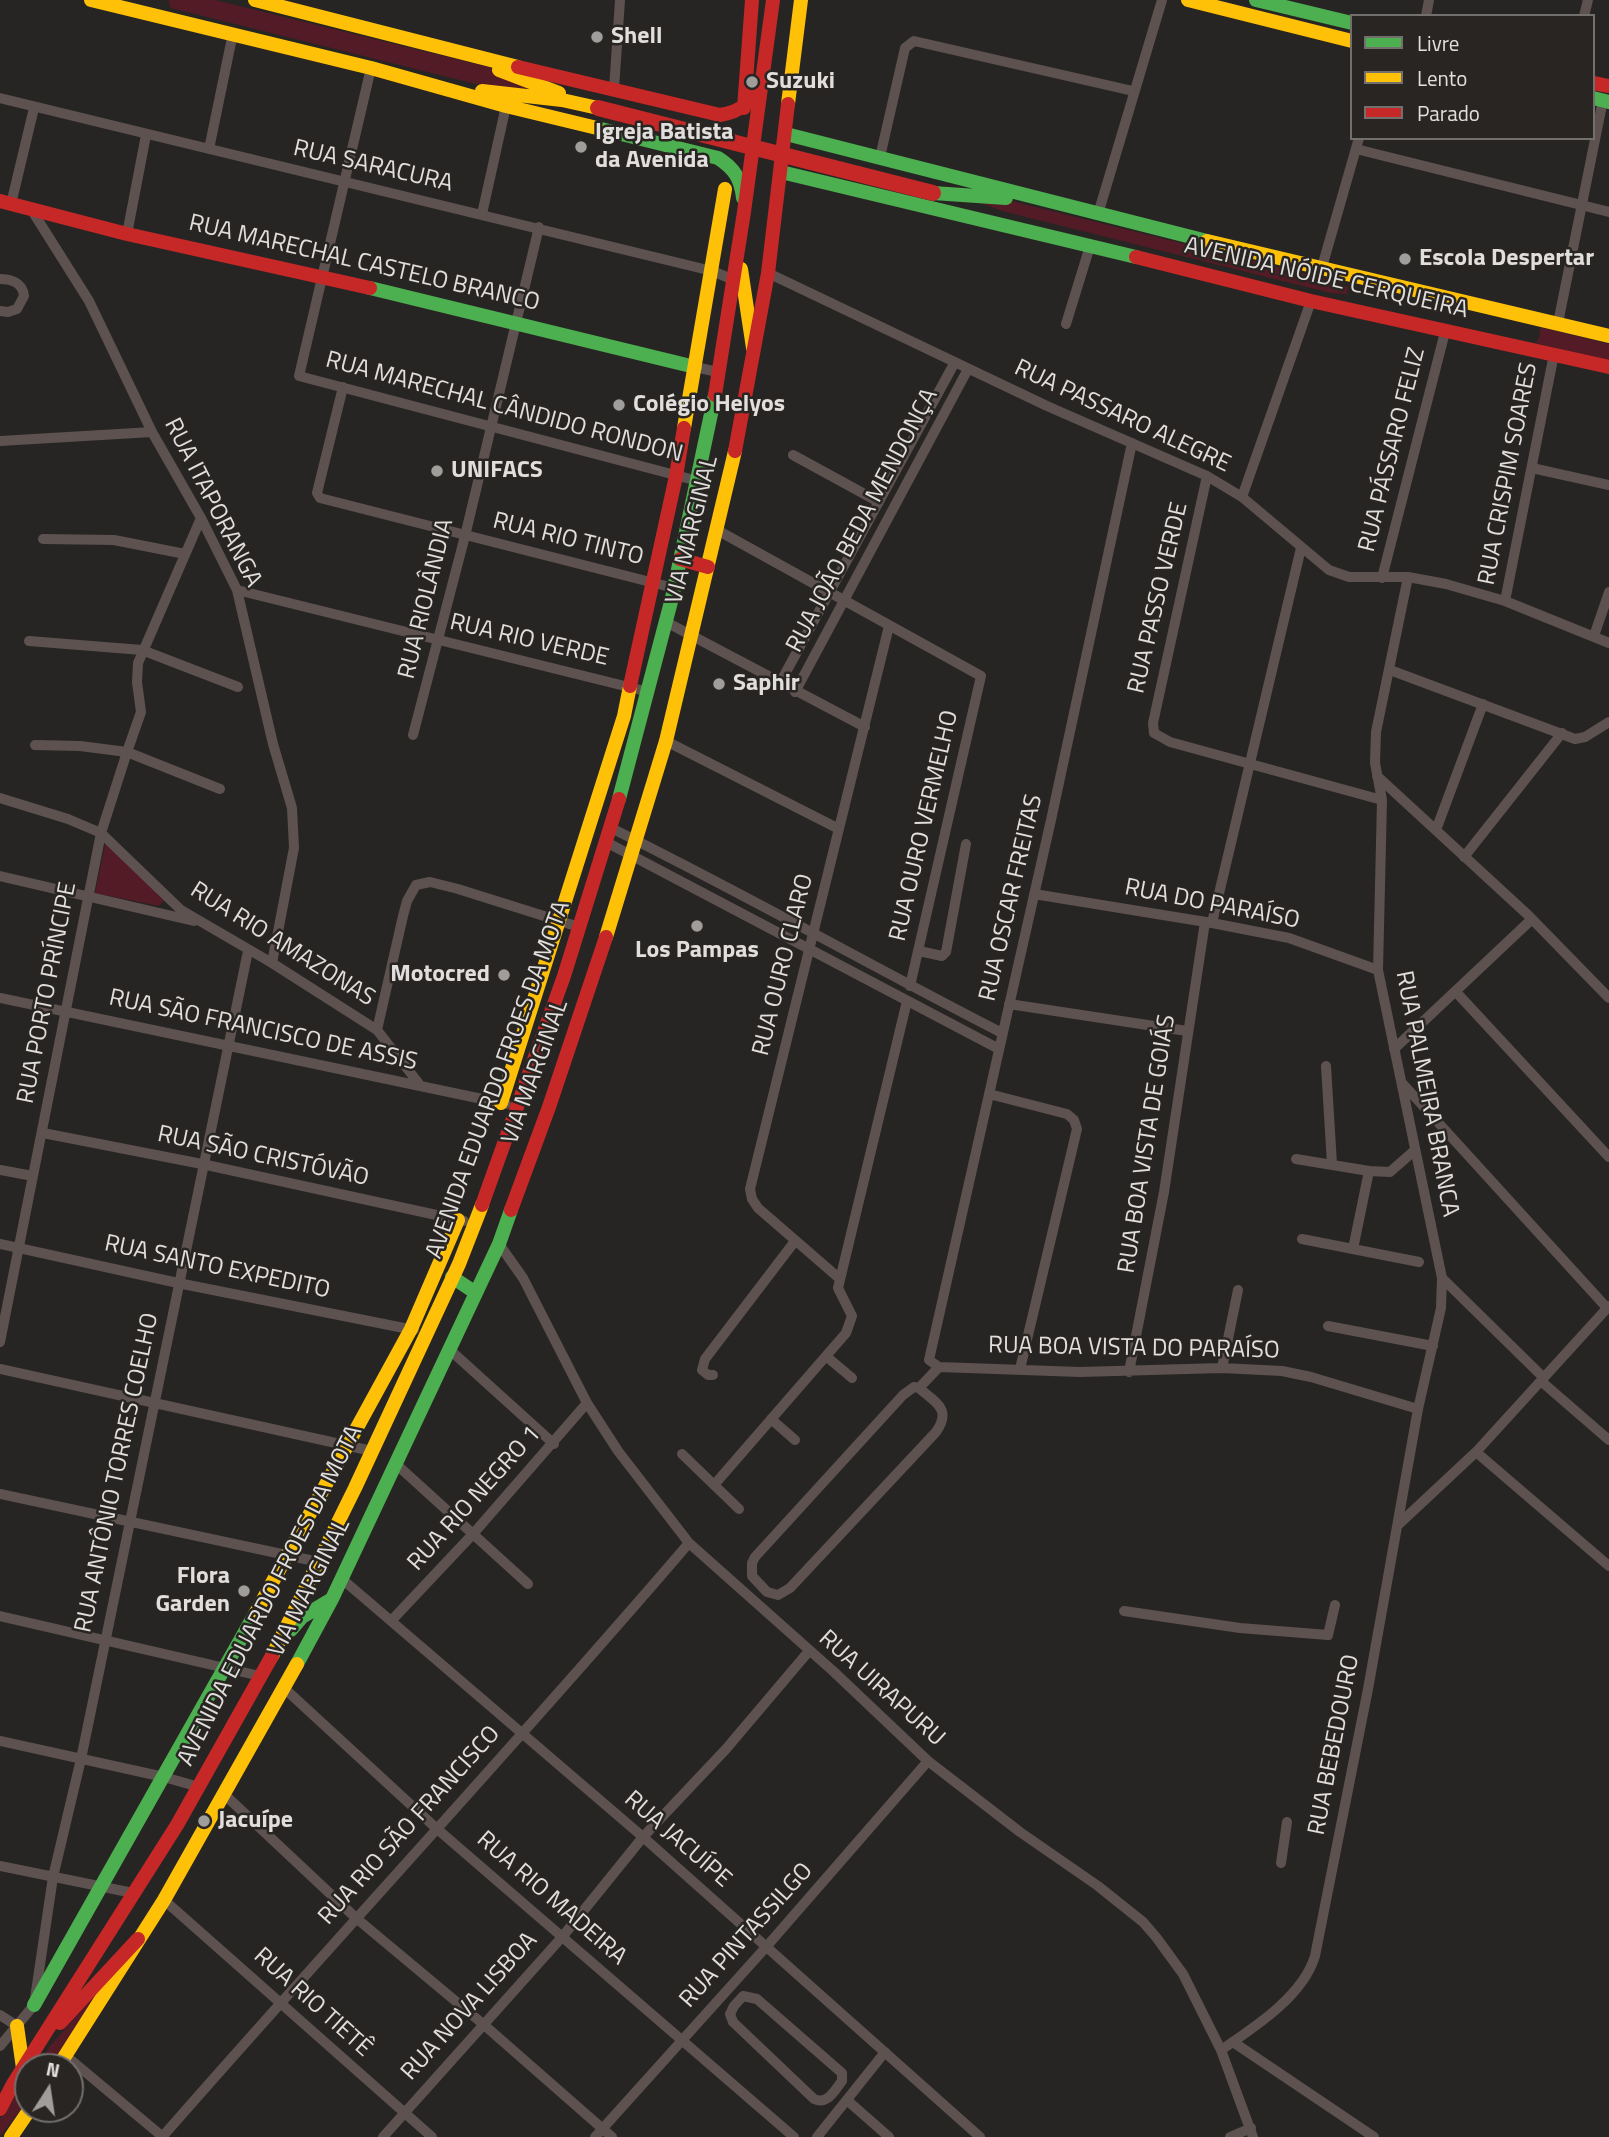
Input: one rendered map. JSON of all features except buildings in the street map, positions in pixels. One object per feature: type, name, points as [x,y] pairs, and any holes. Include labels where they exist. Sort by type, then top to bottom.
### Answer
[{"type":"main road","points":[[91,0],[233,33],[447,88],[506,106],[561,117],[710,155],[732,166],[738,173],[743,192],[744,213]]},
{"type":"main road","points":[[255,0],[468,55],[720,115],[744,108],[758,91],[766,68]]},
{"type":"main road","points":[[744,108],[752,0]]},
{"type":"main road","name":"AVENIDA EDUARDO FROES DA MOTA","points":[[33,2053],[199,1787],[319,1562],[372,1451],[418,1331],[452,1277],[467,1222],[509,1105],[579,928],[649,692],[698,481],[739,253],[766,68],[773,0]]},
{"type":"main road","points":[[770,34],[785,0]]},
{"type":"main road","name":"VIA MARGINAL","points":[[67,2053],[164,1900],[332,1599],[499,1244],[588,995],[666,741],[742,423],[768,273],[801,0]]},
{"type":"main road","points":[[1188,0],[1350,40]]},
{"type":"main road","points":[[1256,0],[1298,5],[1350,22]]},
{"type":"main road","points":[[468,55],[513,76],[598,108]]},
{"type":"main road","points":[[447,88],[535,96],[598,108],[933,193]]},
{"type":"main road","points":[[710,155],[722,141],[724,131],[720,115]]},
{"type":"main road","name":"AVENIDA NÓIDE CERQUEIRA","points":[[786,134],[880,156],[1047,202],[1609,336]]},
{"type":"main road","points":[[803,176],[790,155],[799,144],[812,141]]},
{"type":"main road","name":"AVENIDA NÓIDE CERQUEIRA","points":[[781,172],[1033,230],[1311,301],[1609,368]]},
{"type":"main road","points":[[509,1105],[631,687],[676,476],[725,189]]},
{"type":"main road","name":"AVENIDA NÓIDE CERQUEIRA","points":[[933,193],[1047,202]]},
{"type":"main road","name":"AVENIDA NÓIDE CERQUEIRA","points":[[933,193],[1033,230]]},
{"type":"main road","name":"RUA MARECHAL CASTELO BRANCO","points":[[6,202],[127,234],[321,276],[695,367]]},
{"type":"main road","points":[[739,253],[753,348]]},
{"type":"main road","points":[[680,559],[708,567]]},
{"type":"main road","points":[[34,2005],[226,1667],[346,1443],[418,1331],[467,1222]]},
{"type":"main road","points":[[452,1277],[476,1293]]},
{"type":"main road","points":[[273,1651],[302,1617],[332,1599]]},
{"type":"main road","points":[[46,2034],[68,2017],[138,1940]]},
{"type":"main road","points":[[17,2026],[21,2053]]},
{"type":"main road","name":"AVENIDA EDUARDO FROES DA MOTA","points":[[0,2097],[13,2084]]},
{"type":"main road","name":"AVENIDA EDUARDO FROES DA MOTA","points":[[0,2109],[13,2084]]},
{"type":"street","points":[[614,89],[620,0]]},
{"type":"street","points":[[1098,214],[1133,91],[1163,0]]},
{"type":"street","points":[[209,149],[233,33]]},
{"type":"street","points":[[880,156],[905,48],[914,41],[1133,91]]},
{"type":"street","points":[[321,276],[371,68]]},
{"type":"street","points":[[1595,139],[1603,97]]},
{"type":"street","name":"RUA SARACURA","points":[[0,99],[539,227],[712,271],[734,280]]},
{"type":"street","points":[[482,214],[506,106]]},
{"type":"street","points":[[6,202],[34,108]]},
{"type":"street","points":[[127,234],[146,135]]},
{"type":"street","points":[[1558,323],[1595,140]]},
{"type":"street","points":[[1322,267],[1358,144],[1609,212]]},
{"type":"street","name":"RUA ITAPORANGA","points":[[31,209],[89,301],[152,432],[201,518],[237,590],[273,744],[292,808],[294,848],[272,963]]},
{"type":"street","name":"RUA RIOLÂNDIA","points":[[413,735],[465,536],[539,227]]},
{"type":"street","points":[[1066,324],[1090,246]]},
{"type":"street","name":"RUA PASSARO ALEGRE","points":[[768,273],[968,369],[1208,476],[1241,497],[1329,570],[1349,577],[1408,577],[1446,584],[1505,601],[1609,643]]},
{"type":"street","name":"RUA MARECHAL CÂNDIDO RONDON","points":[[321,276],[299,376],[698,481]]},
{"type":"street","points":[[0,279],[14,281],[20,285],[24,296],[17,309],[0,311]]},
{"type":"street","points":[[1241,497],[1311,301]]},
{"type":"street","name":"RUA PÁSSARO FELIZ","points":[[1382,578],[1445,332]]},
{"type":"street","name":"RUA CRISPIM SOARES","points":[[1505,601],[1554,354]]},
{"type":"street","name":"RUA JOÃO BEDA MENDONÇA","points":[[779,683],[955,362]]},
{"type":"street","name":"RUA MARECHAL CASTELO BRANCO","points":[[695,367],[718,372]]},
{"type":"street","name":"RUA JOÃO BEDA MENDONÇA","points":[[795,692],[968,369]]},
{"type":"street","name":"RUA RIO TINTO","points":[[343,387],[318,497],[674,588]]},
{"type":"street","points":[[0,441],[152,432]]},
{"type":"street","name":"RUA OSCAR FREITAS","points":[[939,1367],[929,1360],[1132,443]]},
{"type":"street","points":[[793,455],[879,502]]},
{"type":"street","points":[[1532,468],[1609,485]]},
{"type":"street","name":"RUA PASSO VERDE","points":[[1208,476],[1153,730],[1157,737],[1170,742],[1248,764]]},
{"type":"street","name":"RUA PORTO PRÍNCIPE","points":[[0,1342],[101,833],[141,712],[136,674],[142,650],[201,518]]},
{"type":"street","points":[[717,530],[890,626]]},
{"type":"street","points":[[43,539],[114,540],[185,554]]},
{"type":"street","name":"RUA BOA VISTA DE GOIÁS","points":[[1129,1372],[1164,1192],[1187,1031],[1208,922],[1301,548]]},
{"type":"street","name":"RUA PALMEIRA BRANCA","points":[[1408,577],[1376,732],[1376,775],[1382,800],[1378,970],[1442,1278],[1441,1308],[1418,1409]]},
{"type":"street","name":"RUA RIO VERDE","points":[[237,590],[649,692]]},
{"type":"street","points":[[1594,636],[1609,592]]},
{"type":"street","points":[[666,622],[865,727]]},
{"type":"street","name":"RUA OURO VERMELHO","points":[[890,626],[981,676],[910,986]]},
{"type":"street","name":"RUA OURO CLARO","points":[[840,1279],[758,1208],[750,1189],[890,626]]},
{"type":"street","points":[[29,641],[142,650],[238,687]]},
{"type":"street","points":[[1390,670],[1580,739],[1609,722]]},
{"type":"street","points":[[1436,830],[1483,704]]},
{"type":"street","points":[[1464,857],[1562,733]]},
{"type":"street","points":[[666,741],[839,829]]},
{"type":"street","points":[[35,745],[80,746],[127,752],[220,789]]},
{"type":"street","points":[[1248,764],[1382,800]]},
{"type":"street","points":[[1376,775],[1532,919],[1609,998]]},
{"type":"street","name":"RUA RIO AMAZONAS","points":[[0,798],[101,833],[181,910],[272,963],[377,1030],[420,1085]]},
{"type":"street","points":[[608,835],[810,948],[999,1049]]},
{"type":"street","points":[[608,835],[814,932],[910,986],[1002,1033]]},
{"type":"street","points":[[919,951],[942,956],[946,952],[967,844]]},
{"type":"street","points":[[0,876],[201,923]]},
{"type":"street","points":[[377,1030],[407,901],[416,885],[430,882],[458,888],[579,928]]},
{"type":"street","name":"RUA DO PARAÍSO","points":[[1034,894],[1289,938],[1378,970]]},
{"type":"street","points":[[1394,1049],[1532,919]]},
{"type":"street","name":"RUA ANTÔNIO TORRES COELHO","points":[[34,2005],[53,1877],[81,1759],[248,951]]},
{"type":"street","points":[[1456,992],[1609,1157]]},
{"type":"street","name":"RUA SÃO FRANCISCO DE ASSIS","points":[[0,998],[509,1105]]},
{"type":"street","points":[[714,1485],[827,1357],[851,1322],[850,1312],[838,1293],[840,1279],[907,1001]]},
{"type":"street","points":[[1009,1004],[1187,1031]]},
{"type":"street","points":[[1326,1066],[1332,1164]]},
{"type":"street","points":[[1399,1524],[1476,1452],[1608,1307],[1403,1084]]},
{"type":"street","points":[[989,1094],[1067,1114],[1074,1120],[1077,1129],[1020,1369]]},
{"type":"street","name":"RUA SÃO CRISTÓVÃO","points":[[43,1133],[202,1164],[467,1222]]},
{"type":"street","points":[[1296,1159],[1369,1171],[1393,1171],[1415,1150]]},
{"type":"street","points":[[0,1170],[33,1176]]},
{"type":"street","points":[[1353,1250],[1369,1171]]},
{"type":"street","points":[[1302,1239],[1419,1262]]},
{"type":"street","points":[[713,1376],[702,1370],[702,1363],[795,1241]]},
{"type":"street","name":"RUA SANTO EXPEDITO","points":[[0,1244],[418,1331]]},
{"type":"street","name":"RUA UIRAPURU","points":[[499,1244],[523,1278],[587,1403],[625,1462],[688,1543],[833,1671],[928,1761],[1143,1922],[1183,1974],[1221,2050],[1252,2132]]},
{"type":"street","points":[[1442,1278],[1543,1380],[1609,1440]]},
{"type":"street","points":[[1222,1368],[1238,1290]]},
{"type":"street","points":[[1328,1326],[1433,1346]]},
{"type":"street","points":[[450,1350],[554,1444]]},
{"type":"street","points":[[827,1357],[852,1378]]},
{"type":"street","points":[[919,1388],[943,1412],[942,1425],[790,1588],[778,1595],[767,1592],[752,1576],[755,1557],[903,1395],[909,1390],[919,1388],[939,1367]]},
{"type":"street","name":"RUA BOA VISTA DO PARAÍSO","points":[[939,1367],[1129,1372],[1222,1368],[1270,1370],[1311,1377],[1418,1409]]},
{"type":"street","points":[[0,1369],[346,1443],[372,1451]]},
{"type":"street","name":"RUA RIO NEGRO 1","points":[[391,1621],[554,1444],[587,1403]]},
{"type":"street","name":"RUA BEBEDOURO","points":[[1221,2050],[1288,1999],[1312,1967],[1399,1524],[1418,1409]]},
{"type":"street","points":[[771,1419],[795,1440]]},
{"type":"street","points":[[1476,1452],[1609,1566]]},
{"type":"street","points":[[682,1454],[738,1509]]},
{"type":"street","points":[[396,1464],[528,1584]]},
{"type":"street","points":[[0,1494],[319,1562]]},
{"type":"street","name":"RUA RIO SÃO FRANCISCO","points":[[163,2137],[688,1543]]},
{"type":"street","name":"RUA JACUÍPE","points":[[342,1579],[643,1837],[980,2137]]},
{"type":"street","points":[[1124,1611],[1240,1628],[1328,1634],[1335,1605]]},
{"type":"street","points":[[0,1616],[260,1676]]},
{"type":"street","name":"RUA NOVA LISBOA","points":[[383,2137],[562,1936],[643,1837],[726,1749],[809,1651]]},
{"type":"street","name":"RUA RIO MADEIRA","points":[[284,1688],[436,1828],[794,2137]]},
{"type":"street","points":[[0,1741],[199,1787]]},
{"type":"street","name":"RUA PINTASSILGO","points":[[599,2133],[928,1761]]},
{"type":"street","points":[[225,1795],[356,1918],[483,2024],[599,2133],[612,2137]]},
{"type":"street","points":[[1281,1863],[1287,1822]]},
{"type":"street","points":[[0,1866],[133,1893]]},
{"type":"street","name":"RUA RIO TIETÊ","points":[[164,1900],[432,2137]]},
{"type":"street","points":[[725,1993],[736,2003]]},
{"type":"street","points":[[743,1996],[757,1999],[842,2073],[842,2081],[828,2098],[821,2101],[814,2099],[733,2022],[730,2014],[736,2003],[743,1996]]},
{"type":"street","points":[[0,2046],[34,2005]]},
{"type":"street","points":[[0,2015],[17,2026]]},
{"type":"street","points":[[1233,2042],[1374,2137]]},
{"type":"street","points":[[817,2137],[885,2052]]},
{"type":"street","points":[[84,2078],[163,2137]]},
{"type":"street","points":[[848,2101],[889,2137]]},
{"type":"street","points":[[1230,2137],[1252,2132]]},
{"type":"shaded area","points":[[168,0],[215,0],[497,69],[528,89],[484,86],[171,8]]},
{"type":"shaded area","points":[[959,195],[1007,200],[1335,281],[1348,287],[1347,294],[1331,293],[1002,211]]},
{"type":"shaded area","points":[[1540,327],[1609,344],[1609,361],[1536,343]]},
{"type":"shaded area","points":[[106,841],[164,900],[159,906],[95,893]]},
{"type":"shaded area","points":[[104,1985],[59,2053],[45,2053]]},
{"type":"shaded area","points":[[14,2099],[14,2118],[0,2137],[0,2119]]},
{"type":"traffic: fast","points":[[1256,0],[1350,23]]},
{"type":"traffic: fast","points":[[1595,98],[1609,102]]},
{"type":"traffic: fast","points":[[597,128],[718,158],[736,175],[743,198]]},
{"type":"traffic: fast","points":[[786,134],[1207,241]]},
{"type":"traffic: fast","points":[[781,172],[1136,257]]},
{"type":"traffic: fast","points":[[933,193],[1006,198]]},
{"type":"traffic: fast","points":[[370,288],[695,367]]},
{"type":"traffic: fast","points":[[619,799],[672,598],[715,395]]},
{"type":"traffic: fast","points":[[297,1664],[332,1599],[499,1244],[511,1210]]},
{"type":"traffic: fast","points":[[452,1277],[476,1293]]},
{"type":"traffic: fast","points":[[291,1630],[302,1617],[332,1599]]},
{"type":"traffic: fast","points":[[34,2005],[255,1614]]},
{"type":"traffic: slow","points":[[91,0],[371,68],[597,128]]},
{"type":"traffic: slow","points":[[255,0],[518,67]]},
{"type":"traffic: slow","points":[[788,104],[801,0]]},
{"type":"traffic: slow","points":[[1188,0],[1350,40]]},
{"type":"traffic: slow","points":[[499,70],[559,93]]},
{"type":"traffic: slow","points":[[482,91],[562,100],[598,108]]},
{"type":"traffic: slow","points":[[684,428],[725,189]]},
{"type":"traffic: slow","points":[[1207,241],[1609,336]]},
{"type":"traffic: slow","points":[[741,269],[753,348]]},
{"type":"traffic: slow","points":[[606,937],[666,741],[735,451]]},
{"type":"traffic: slow","points":[[501,1103],[624,716],[630,686]]},
{"type":"traffic: slow","points":[[272,1656],[355,1488],[459,1264],[482,1205]]},
{"type":"traffic: slow","points":[[255,1614],[411,1329],[458,1220]]},
{"type":"traffic: slow","points":[[67,2053],[164,1900],[297,1664]]},
{"type":"traffic: slow","points":[[17,2026],[21,2053]]},
{"type":"traffic: slow","points":[[11,2137],[20,2123]]},
{"type":"traffic: jam","points":[[744,108],[752,0]]},
{"type":"traffic: jam","points":[[715,395],[744,212],[773,0]]},
{"type":"traffic: jam","points":[[518,67],[720,115],[746,104],[762,81]]},
{"type":"traffic: jam","points":[[1595,83],[1609,86]]},
{"type":"traffic: jam","points":[[735,451],[768,273],[788,104]]},
{"type":"traffic: jam","points":[[598,108],[933,193]]},
{"type":"traffic: jam","points":[[0,201],[127,234],[370,288]]},
{"type":"traffic: jam","points":[[1136,257],[1311,301],[1609,367]]},
{"type":"traffic: jam","points":[[630,686],[684,428]]},
{"type":"traffic: jam","points":[[680,559],[708,567]]},
{"type":"traffic: jam","points":[[482,1205],[564,976],[619,799]]},
{"type":"traffic: jam","points":[[511,1210],[606,937]]},
{"type":"traffic: jam","points":[[0,2109],[13,2084],[177,1825],[272,1656]]},
{"type":"traffic: jam","points":[[60,2023],[138,1939]]},
{"type":"place","name":"Shell","points":[[597,37]]},
{"type":"place","name":"Suzuki","points":[[752,82]]},
{"type":"place","name":"Igreja Batista da Avenida","points":[[581,147]]},
{"type":"place","name":"Escola Despertar","points":[[1405,259]]},
{"type":"place","name":"Colégio Helyos","points":[[619,405]]},
{"type":"place","name":"UNIFACS","points":[[437,471]]},
{"type":"place","name":"Saphir","points":[[719,684]]},
{"type":"place","name":"Los Pampas","points":[[697,926]]},
{"type":"place","name":"Motocred","points":[[504,975]]},
{"type":"place","name":"Flora Garden","points":[[244,1591]]},
{"type":"place","name":"Jacuípe","points":[[204,1821]]}]
